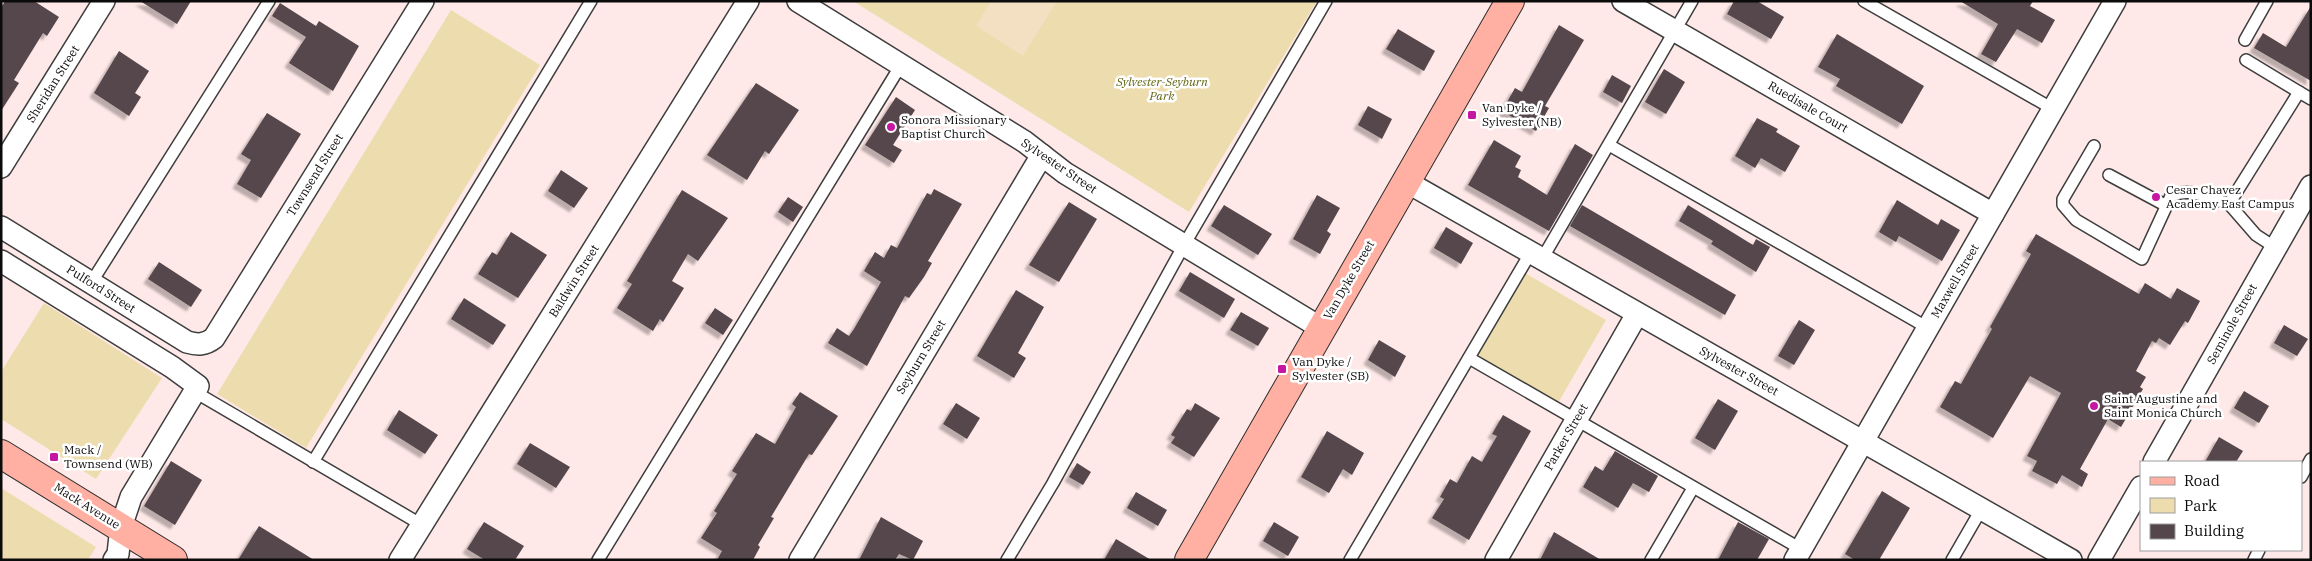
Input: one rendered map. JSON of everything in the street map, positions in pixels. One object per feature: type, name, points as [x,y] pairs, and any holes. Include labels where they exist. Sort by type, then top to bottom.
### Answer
[{"type":"main road","name":"Van Dyke Street","points":[[1189,560],[1510,1]]},
{"type":"main road","name":"Mack Avenue","points":[[1,454],[173,560]]},
{"type":"street","name":"Sheridan Street","points":[[1,167],[104,1]]},
{"type":"street","name":"Townsend Street","points":[[202,344],[214,338],[423,1]]},
{"type":"street","name":"Baldwin Street","points":[[404,558],[422,525],[748,1]]},
{"type":"street","name":"Sylvester Street","points":[[798,1],[1025,142],[1065,172],[1322,328]]},
{"type":"street","name":"Ruedisale Court","points":[[1624,1],[1993,214]]},
{"type":"street","name":"Maxwell Street","points":[[1798,555],[2114,2]]},
{"type":"street","name":"Seyburn Street","points":[[800,560],[1042,155]]},
{"type":"street","name":"Sylvester Street","points":[[1407,182],[2072,560]]},
{"type":"street","name":"Seminole Street","points":[[2155,461],[2311,186]]},
{"type":"street","name":"Pulford Street","points":[[1,227],[187,342],[202,344]]},
{"type":"street","points":[[1,261],[172,367],[196,389],[131,497],[122,527],[118,554],[114,560]]},
{"type":"street","name":"Parker Street","points":[[1496,560],[1637,314]]},
{"type":"street","points":[[2099,560],[2140,488]]},
{"type":"lane","points":[[91,283],[269,1]]},
{"type":"lane","points":[[313,462],[591,1]]},
{"type":"lane","points":[[1007,560],[1053,483],[1184,245],[1326,1]]},
{"type":"lane","points":[[1350,560],[1469,358],[1609,145],[1692,1]]},
{"type":"lane","points":[[1864,1],[2053,109]]},
{"type":"lane","points":[[2245,40],[2266,1]]},
{"type":"lane","points":[[2246,60],[2311,99]]},
{"type":"lane","points":[[598,560],[901,65]]},
{"type":"lane","points":[[2229,204],[2299,92]]},
{"type":"lane","points":[[1609,145],[1928,328]]},
{"type":"lane","points":[[2094,146],[2063,199],[2063,205],[2076,220],[2142,258],[2171,196],[2179,192],[2190,192],[2229,204],[2256,236],[2276,248]]},
{"type":"lane","points":[[2109,175],[2166,205]]},
{"type":"lane","points":[[1469,358],[1693,488],[1798,555]]},
{"type":"lane","points":[[196,389],[313,462],[422,525]]},
{"type":"lane","points":[[2302,474],[2311,459]]},
{"type":"lane","points":[[1651,560],[1693,488]]},
{"type":"lane","points":[[1952,560],[1982,508]]},
{"type":"green space","name":"Sylvester-Seyburn Park","points":[[853,1],[1317,1],[1189,212]]},
{"type":"green space","points":[[451,10],[540,65],[306,448],[217,394]]},
{"type":"green space","points":[[1525,273],[1606,320],[1558,403],[1477,356]]},
{"type":"green space","points":[[44,303],[162,378],[96,479],[1,419],[1,372]]},
{"type":"green space","points":[[1,488],[96,547],[88,560],[1,560]]},
{"type":"shaded area","points":[[991,1],[1057,1],[1023,56],[976,26]]},
{"type":"building","points":[[5,1],[34,1],[59,17],[47,36],[43,33],[14,80],[19,83],[1,111],[1,8]]},
{"type":"building","points":[[140,1],[191,1],[177,24]]},
{"type":"building","points":[[1734,1],[1757,1],[1784,17],[1771,39],[1727,14]]},
{"type":"building","points":[[1960,1],[2033,1],[2030,6],[2055,20],[2042,43],[2017,29],[1996,62],[1981,54],[1998,24]]},
{"type":"building","points":[[280,3],[316,26],[319,21],[359,46],[333,91],[289,63],[306,37],[272,16]]},
{"type":"building","points":[[2311,6],[2311,81],[2254,48],[2263,33],[2286,47]]},
{"type":"building","points":[[1559,25],[1584,40],[1545,106],[1549,108],[1536,131],[1502,111],[1515,88],[1522,92]]},
{"type":"building","points":[[1398,29],[1435,51],[1424,71],[1386,49]]},
{"type":"building","points":[[1837,34],[1924,86],[1902,124],[1836,86],[1840,79],[1818,67]]},
{"type":"building","points":[[119,51],[149,71],[135,93],[141,97],[129,116],[94,93]]},
{"type":"building","points":[[1664,69],[1685,82],[1666,114],[1645,102]]},
{"type":"building","points":[[1612,75],[1631,86],[1622,103],[1603,92]]},
{"type":"building","points":[[756,83],[799,110],[769,154],[765,151],[747,180],[707,155]]},
{"type":"building","name":"Sonora Missionary Baptist Church","points":[[896,97],[915,110],[893,145],[902,150],[894,163],[865,145]]},
{"type":"building","points":[[1368,106],[1392,119],[1382,139],[1358,125]]},
{"type":"building","points":[[267,113],[301,134],[261,198],[237,184],[251,160],[241,154]]},
{"type":"building","points":[[1757,118],[1778,129],[1776,132],[1800,146],[1785,172],[1761,158],[1755,168],[1735,156]]},
{"type":"building","points":[[1494,140],[1521,156],[1515,167],[1521,170],[1518,177],[1547,195],[1575,144],[1593,155],[1549,231],[1468,185]]},
{"type":"building","points":[[561,170],[588,188],[574,208],[548,191]]},
{"type":"building","points":[[934,189],[962,204],[928,261],[932,263],[924,277],[909,298],[905,296],[867,366],[828,343],[837,328],[849,336],[854,329],[881,282],[864,271],[875,252],[884,258],[891,245],[897,248],[927,193],[931,195]]},
{"type":"building","points":[[682,190],[728,218],[698,261],[688,254],[672,281],[684,288],[663,322],[660,319],[653,331],[617,308],[632,284],[627,281]]},
{"type":"building","points":[[1317,195],[1340,208],[1327,231],[1331,234],[1320,254],[1293,239]]},
{"type":"building","points":[[788,197],[803,207],[793,222],[778,212]]},
{"type":"building","points":[[1897,200],[1938,225],[1941,219],[1960,230],[1942,261],[1899,236],[1896,242],[1879,232]]},
{"type":"building","points":[[1069,202],[1097,219],[1059,282],[1029,265]]},
{"type":"building","points":[[1224,205],[1272,234],[1258,255],[1211,226]]},
{"type":"building","points":[[1582,205],[1736,295],[1725,315],[1570,226]]},
{"type":"building","points":[[1688,205],[1753,245],[1756,239],[1770,247],[1756,272],[1711,244],[1713,241],[1679,221]]},
{"type":"building","points":[[1446,227],[1473,243],[1461,264],[1434,248]]},
{"type":"building","points":[[511,232],[547,255],[518,298],[478,274],[492,252],[497,255]]},
{"type":"building","points":[[2036,234],[2139,294],[2145,283],[2171,299],[2177,288],[2200,301],[2188,323],[2185,321],[2170,345],[2159,338],[2156,343],[2152,341],[2136,371],[2146,377],[2140,387],[2143,389],[2121,427],[2108,419],[2080,469],[2088,474],[2082,487],[2062,475],[2057,484],[2032,471],[2037,461],[2027,456],[2061,393],[2030,376],[1993,438],[1940,407],[1955,381],[1961,384],[1992,329],[1990,327],[2031,254],[2026,251]]},
{"type":"building","points":[[159,262],[202,290],[191,307],[148,279]]},
{"type":"building","points":[[1190,272],[1235,299],[1224,318],[1179,291]]},
{"type":"building","points":[[1016,290],[1044,307],[1018,353],[1026,358],[1014,378],[977,356]]},
{"type":"building","points":[[464,298],[506,325],[493,345],[451,319]]},
{"type":"building","points":[[715,308],[733,320],[723,335],[705,323]]},
{"type":"building","points":[[1241,312],[1269,328],[1258,346],[1230,330]]},
{"type":"building","points":[[1799,320],[1815,330],[1794,365],[1778,356]]},
{"type":"building","points":[[2284,325],[2308,339],[2297,356],[2274,343]]},
{"type":"building","points":[[1379,340],[1406,356],[1395,377],[1368,360]]},
{"type":"building","points":[[2244,391],[2269,406],[2259,423],[2234,408]]},
{"type":"building","points":[[800,392],[838,416],[812,455],[809,454],[771,517],[774,518],[758,545],[760,547],[753,560],[717,560],[722,551],[701,538],[717,513],[714,511],[737,474],[732,471],[756,433],[775,444],[796,407],[792,404]]},
{"type":"building","points":[[1718,399],[1738,411],[1715,450],[1695,438]]},
{"type":"building","points":[[956,403],[980,418],[967,439],[943,424]]},
{"type":"building","points":[[1195,403],[1220,418],[1194,457],[1171,443],[1175,437],[1171,435],[1187,409],[1191,411]]},
{"type":"building","points":[[399,410],[438,435],[425,454],[387,430]]},
{"type":"building","points":[[1503,415],[1531,431],[1469,540],[1432,518],[1444,499],[1440,497],[1450,479],[1457,483],[1472,456],[1482,462],[1497,436],[1492,434]]},
{"type":"building","points":[[1327,431],[1364,453],[1352,475],[1343,469],[1329,493],[1301,477]]},
{"type":"building","points":[[2219,437],[2243,451],[2237,461],[2206,461]]},
{"type":"building","points":[[530,443],[570,467],[556,488],[517,464]]},
{"type":"building","points":[[1615,451],[1658,476],[1649,492],[1633,483],[1618,508],[1583,487],[1595,466],[1603,471]]},
{"type":"building","points":[[171,461],[202,480],[175,525],[144,506]]},
{"type":"building","points":[[1077,463],[1091,472],[1083,485],[1069,477]]},
{"type":"building","points":[[1882,491],[1910,508],[1879,560],[1855,560],[1845,554]]},
{"type":"building","points":[[1136,492],[1167,510],[1158,526],[1127,508]]},
{"type":"building","points":[[881,517],[923,541],[913,560],[899,554],[895,560],[859,560]]},
{"type":"building","points":[[484,522],[524,546],[515,560],[485,560],[467,549]]},
{"type":"building","points":[[1274,522],[1299,537],[1288,556],[1263,541]]},
{"type":"building","points":[[1738,522],[1769,539],[1757,560],[1718,560]]},
{"type":"building","points":[[259,526],[314,560],[238,560]]},
{"type":"building","points":[[1554,532],[1601,560],[1540,560]]},
{"type":"building","points":[[1116,539],[1151,560],[1104,560]]},
{"type":"place","name":"Van Dyke / Sylvester (NB)","points":[[1472,115]]},
{"type":"place","name":"Sonora Missionary Baptist Church","points":[[891,127]]},
{"type":"place","name":"Cesar Chavez Academy East Campus","points":[[2156,197]]},
{"type":"place","name":"Van Dyke / Sylvester (SB)","points":[[1282,369]]},
{"type":"place","name":"Saint Augustine and Saint Monica Church","points":[[2094,406]]},
{"type":"place","name":"Mack / Townsend (WB)","points":[[54,457]]}]
